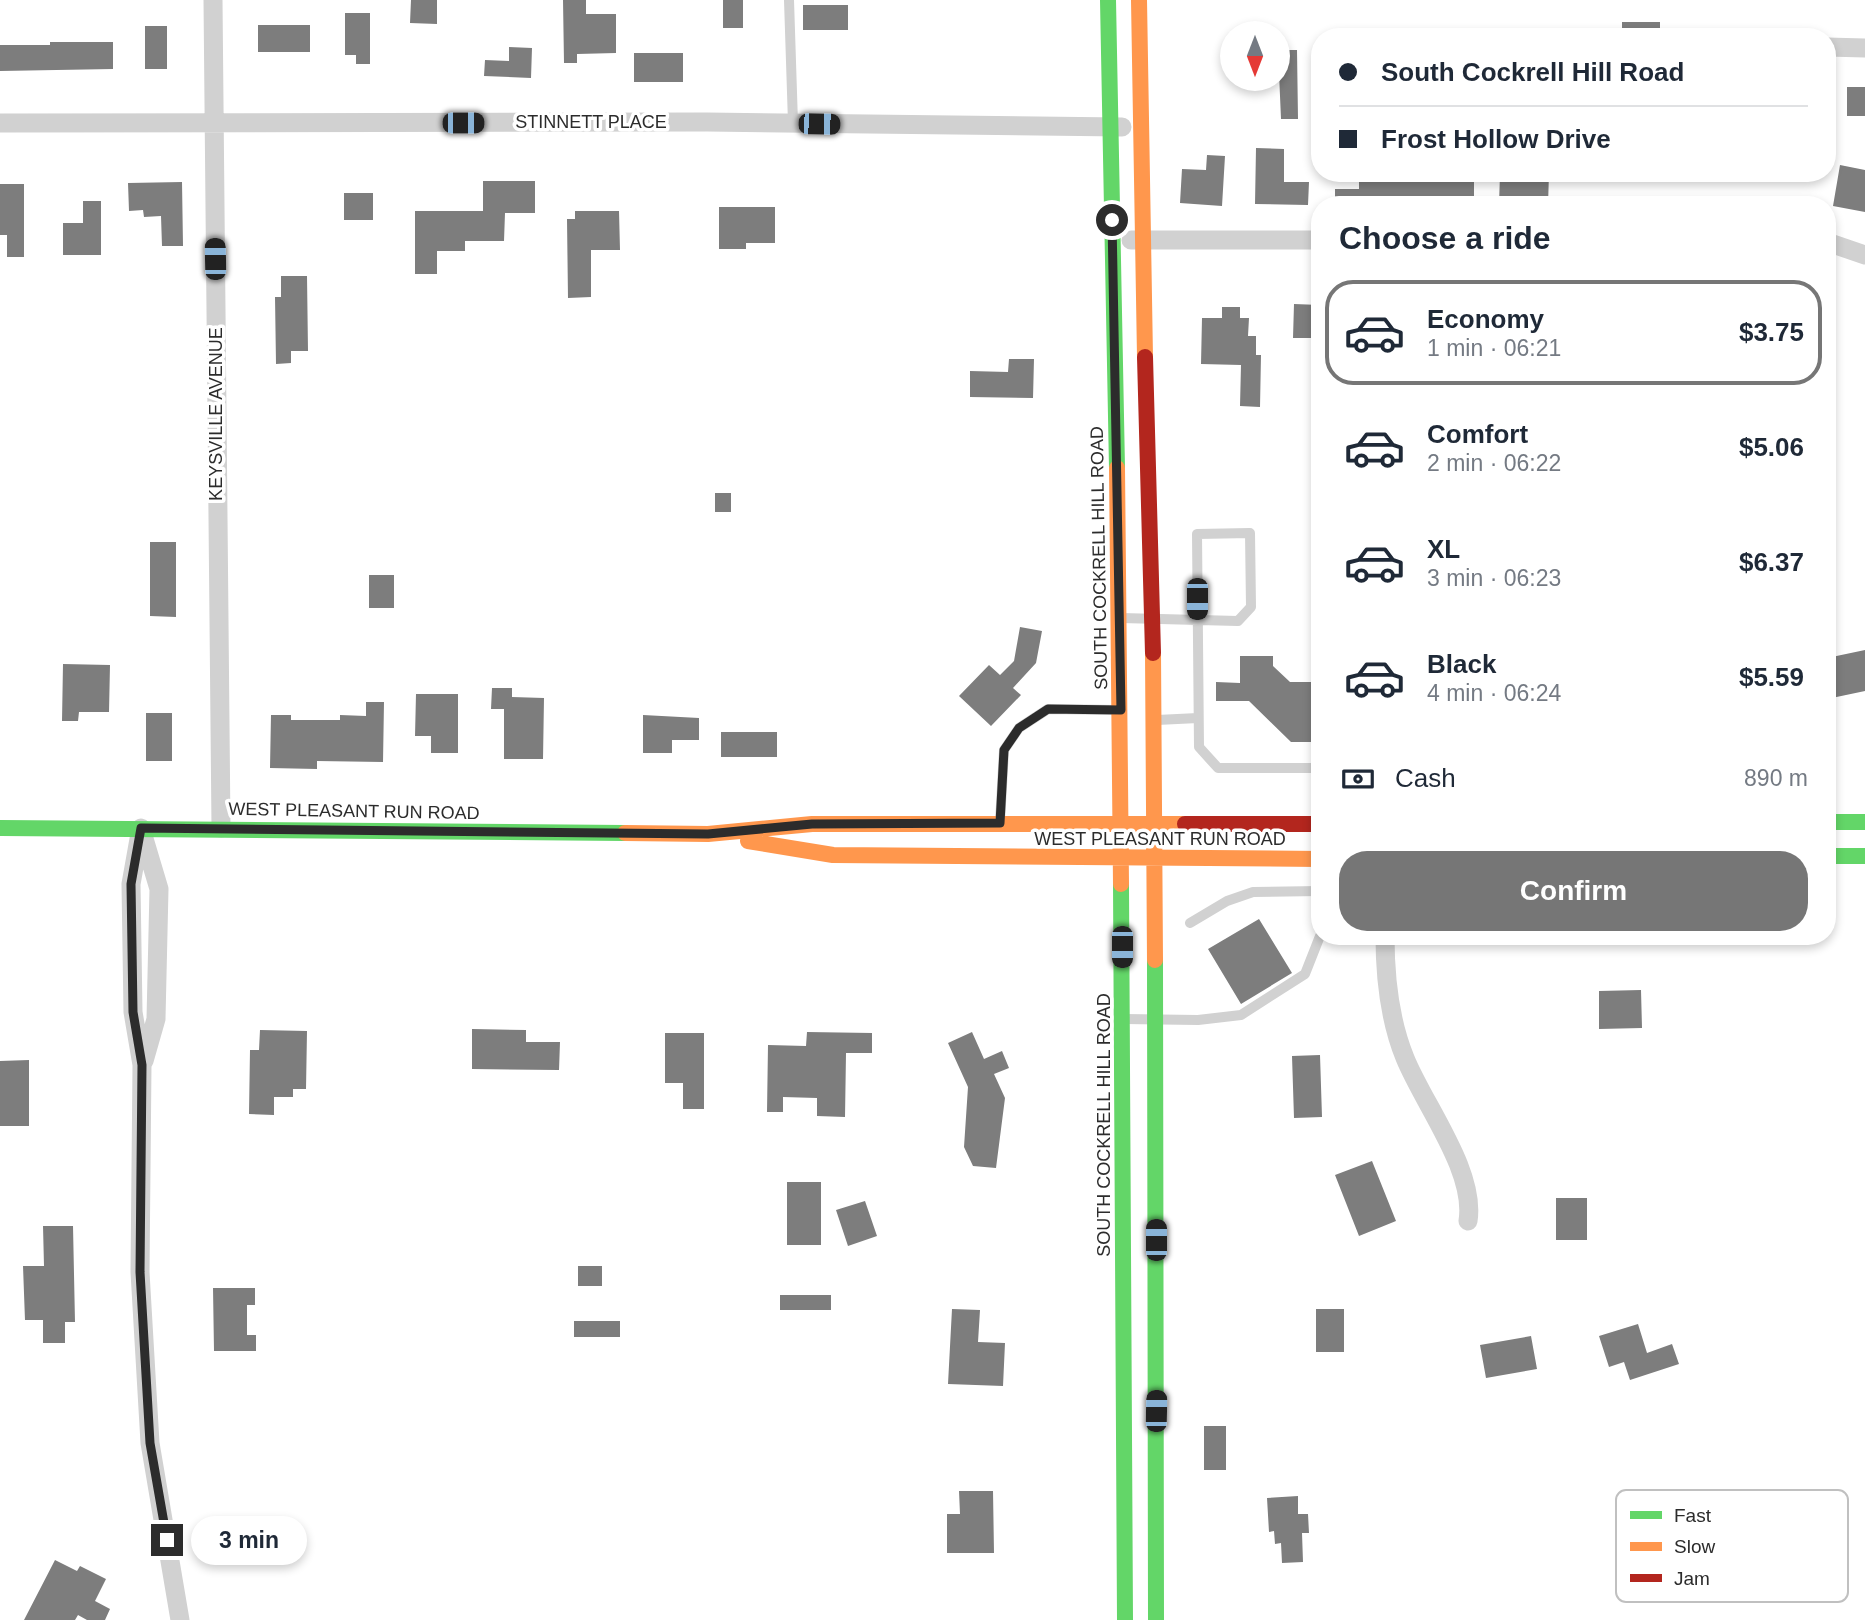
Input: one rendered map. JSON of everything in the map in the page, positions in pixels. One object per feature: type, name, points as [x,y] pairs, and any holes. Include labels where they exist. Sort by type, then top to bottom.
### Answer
[{"type":"main road","name":"SOUTH COCKRELL HILL ROAD","points":[[1108,0],[1121,710],[1125,1620]]},
{"type":"main road","points":[[1139,0],[1142,240],[1154,619],[1156,1620]]},
{"type":"main road","points":[[1836,822],[1865,822]]},
{"type":"main road","name":"WEST PLEASANT RUN ROAD","points":[[0,828],[708,834],[812,824],[1311,824]]},
{"type":"main road","name":"WEST PLEASANT RUN ROAD","points":[[708,834],[833,855],[1311,859]]},
{"type":"main road","points":[[1836,856],[1865,856]]},
{"type":"street","name":"KEYSVILLE AVENUE","points":[[212,0],[221,828]]},
{"type":"street","points":[[1836,47],[1865,48]]},
{"type":"street","name":"STINNETT PLACE","points":[[0,123],[793,123],[1141,127]]},
{"type":"street","points":[[1112,240],[1311,240]]},
{"type":"street","points":[[1836,245],[1865,256]]},
{"type":"street","points":[[141,828],[159,889],[156,1019],[142,1065]]},
{"type":"street","points":[[141,828],[131,884],[133,1012],[142,1065],[140,1272],[150,1443],[180,1620]]},
{"type":"street","points":[[1385,945],[1391,1012],[1405,1057],[1468,1190],[1468,1221]]},
{"type":"lane","points":[[789,0],[793,123]]},
{"type":"lane","points":[[1120,618],[1197,621],[1238,621],[1251,607],[1251,533],[1196,534],[1197,621],[1198,718],[1199,747],[1218,768],[1311,768]]},
{"type":"lane","points":[[1000,823],[1004,750],[1019,728],[1048,709],[1121,710]]},
{"type":"lane","points":[[1155,720],[1198,718]]},
{"type":"lane","points":[[1190,923],[1227,901],[1253,892],[1311,891]]},
{"type":"lane","points":[[1122,1018],[1241,1015],[1305,974],[1316,945]]},
{"type":"building","points":[[411,0],[437,0],[437,24],[410,23]]},
{"type":"building","points":[[563,0],[586,0],[586,14],[616,14],[616,53],[577,54],[577,63],[564,63]]},
{"type":"building","points":[[723,0],[743,0],[743,28],[723,28]]},
{"type":"building","points":[[803,5],[848,5],[848,30],[803,30]]},
{"type":"building","points":[[345,13],[370,13],[370,64],[356,64],[356,55],[345,55]]},
{"type":"building","points":[[1622,22],[1660,22],[1660,28],[1622,28]]},
{"type":"building","points":[[258,25],[310,25],[310,52],[258,52]]},
{"type":"building","points":[[145,26],[167,26],[167,69],[145,69]]},
{"type":"building","points":[[50,42],[113,42],[113,69],[0,71],[0,45],[50,45]]},
{"type":"building","points":[[509,47],[532,48],[531,78],[484,76],[485,60],[509,61]]},
{"type":"building","points":[[1290,50],[1297,50],[1298,119],[1281,119],[1280,91],[1290,91]]},
{"type":"building","points":[[634,53],[683,53],[683,82],[634,82]]},
{"type":"building","points":[[1847,87],[1865,87],[1865,116],[1847,116]]},
{"type":"building","points":[[1256,148],[1284,149],[1284,182],[1309,182],[1308,205],[1255,204]]},
{"type":"building","points":[[1207,155],[1225,156],[1222,206],[1180,203],[1182,169],[1206,170]]},
{"type":"building","points":[[1840,165],[1865,170],[1865,212],[1836,207],[1835,196]]},
{"type":"building","points":[[483,181],[535,181],[535,213],[505,213],[504,241],[465,241],[465,251],[437,251],[437,274],[415,274],[415,211],[483,211]]},
{"type":"building","points":[[182,182],[183,246],[162,246],[161,216],[144,217],[143,210],[129,211],[128,183]]},
{"type":"building","points":[[1359,182],[1474,182],[1474,196],[1335,196],[1335,189],[1359,189]]},
{"type":"building","points":[[1500,182],[1549,182],[1548,196],[1499,196]]},
{"type":"building","points":[[0,184],[24,184],[24,257],[7,257],[7,235],[0,235]]},
{"type":"building","points":[[344,193],[373,193],[373,220],[344,220]]},
{"type":"building","points":[[83,201],[101,201],[101,255],[63,255],[63,223],[83,223]]},
{"type":"building","points":[[719,207],[775,207],[775,243],[746,243],[746,249],[719,249]]},
{"type":"building","points":[[575,211],[619,211],[620,250],[591,250],[591,297],[568,298],[567,219],[575,219]]},
{"type":"building","points":[[281,276],[307,276],[308,351],[291,351],[291,363],[276,364],[275,297],[281,297]]},
{"type":"building","points":[[1294,304],[1311,305],[1311,338],[1293,338]]},
{"type":"building","points":[[1222,307],[1240,307],[1240,318],[1249,318],[1248,336],[1256,336],[1256,355],[1261,355],[1260,407],[1240,406],[1241,365],[1201,364],[1202,318],[1222,318]]},
{"type":"building","points":[[1009,359],[1034,359],[1033,398],[970,397],[970,371],[1008,372]]},
{"type":"building","points":[[715,493],[731,493],[731,512],[715,512]]},
{"type":"building","points":[[150,542],[176,542],[176,617],[150,616]]},
{"type":"building","points":[[369,575],[394,575],[394,608],[369,608]]},
{"type":"building","points":[[1020,627],[1042,631],[1036,663],[1013,688],[1021,695],[991,726],[959,696],[989,665],[1000,675],[1014,661]]},
{"type":"building","points":[[1865,650],[1865,691],[1836,697],[1836,656]]},
{"type":"building","points":[[1240,656],[1273,656],[1273,666],[1290,682],[1311,682],[1311,742],[1291,742],[1249,701],[1216,701],[1216,682],[1240,683]]},
{"type":"building","points":[[63,664],[110,665],[109,712],[79,712],[78,721],[62,721]]},
{"type":"building","points":[[492,688],[512,688],[512,697],[544,698],[543,759],[504,759],[504,709],[491,709]]},
{"type":"building","points":[[416,694],[458,694],[458,753],[431,753],[431,736],[415,736]]},
{"type":"building","points":[[366,702],[384,702],[383,762],[317,761],[317,769],[270,768],[271,715],[291,715],[291,720],[340,720],[340,715],[366,716]]},
{"type":"building","points":[[146,713],[172,713],[172,761],[146,761]]},
{"type":"building","points":[[643,715],[699,718],[699,740],[672,740],[672,753],[643,753]]},
{"type":"building","points":[[721,732],[777,732],[777,757],[721,757]]},
{"type":"building","points":[[1259,919],[1292,973],[1241,1004],[1208,949]]},
{"type":"building","points":[[1641,990],[1642,1028],[1599,1029],[1599,991]]},
{"type":"building","points":[[472,1029],[526,1030],[526,1042],[560,1042],[559,1070],[472,1069]]},
{"type":"building","points":[[260,1030],[307,1031],[306,1089],[293,1089],[293,1097],[274,1097],[274,1115],[249,1114],[250,1050],[259,1050]]},
{"type":"building","points":[[807,1032],[872,1033],[872,1053],[846,1053],[845,1117],[817,1116],[817,1098],[783,1097],[783,1112],[767,1112],[768,1045],[806,1046]]},
{"type":"building","points":[[972,1032],[984,1059],[1002,1051],[1009,1068],[994,1074],[1005,1098],[996,1168],[973,1166],[964,1147],[968,1087],[948,1043]]},
{"type":"building","points":[[665,1033],[704,1033],[704,1109],[683,1109],[683,1083],[665,1083]]},
{"type":"building","points":[[1320,1055],[1322,1117],[1294,1118],[1292,1056]]},
{"type":"building","points":[[29,1060],[29,1126],[0,1126],[0,1061]]},
{"type":"building","points":[[1372,1161],[1396,1221],[1359,1236],[1335,1175]]},
{"type":"building","points":[[787,1182],[821,1182],[821,1245],[787,1245]]},
{"type":"building","points":[[1556,1198],[1587,1198],[1587,1240],[1556,1240]]},
{"type":"building","points":[[865,1201],[877,1236],[848,1246],[836,1210]]},
{"type":"building","points":[[43,1226],[73,1226],[75,1322],[65,1322],[65,1343],[43,1343],[43,1320],[25,1320],[23,1266],[44,1266]]},
{"type":"building","points":[[578,1266],[602,1266],[602,1286],[578,1286]]},
{"type":"building","points":[[213,1288],[255,1288],[255,1305],[247,1305],[247,1335],[256,1335],[256,1351],[214,1351]]},
{"type":"building","points":[[780,1295],[831,1295],[831,1310],[780,1310]]},
{"type":"building","points":[[952,1309],[980,1310],[978,1342],[1005,1343],[1003,1386],[948,1384]]},
{"type":"building","points":[[1316,1309],[1344,1309],[1344,1352],[1316,1352]]},
{"type":"building","points":[[574,1321],[620,1321],[620,1337],[574,1337]]},
{"type":"building","points":[[1638,1324],[1647,1353],[1672,1344],[1679,1364],[1630,1380],[1624,1362],[1609,1367],[1599,1336]]},
{"type":"building","points":[[1531,1336],[1537,1369],[1486,1378],[1480,1345]]},
{"type":"building","points":[[1204,1426],[1226,1426],[1226,1470],[1204,1470]]},
{"type":"building","points":[[959,1491],[993,1491],[994,1553],[947,1553],[947,1514],[960,1514]]},
{"type":"building","points":[[1298,1496],[1298,1514],[1308,1514],[1309,1533],[1302,1533],[1303,1562],[1282,1563],[1281,1543],[1275,1544],[1274,1531],[1269,1532],[1267,1498]]},
{"type":"building","points":[[55,1560],[77,1571],[80,1566],[106,1579],[95,1601],[110,1609],[105,1620],[87,1620],[78,1615],[75,1620],[24,1620]]},
{"type":"traffic: fast","points":[[1108,0],[1117,468]]},
{"type":"traffic: fast","points":[[1836,822],[1865,822]]},
{"type":"traffic: fast","points":[[0,828],[625,833]]},
{"type":"traffic: fast","points":[[1836,856],[1865,856]]},
{"type":"traffic: fast","points":[[1121,884],[1125,1620]]},
{"type":"traffic: fast","points":[[1155,960],[1156,1620]]},
{"type":"traffic: slow","points":[[1139,0],[1145,357]]},
{"type":"traffic: slow","points":[[1117,468],[1121,884]]},
{"type":"traffic: slow","points":[[1153,653],[1155,960]]},
{"type":"traffic: slow","points":[[625,833],[708,834],[812,824],[1185,824]]},
{"type":"traffic: slow","points":[[748,841],[833,855],[1311,859]]},
{"type":"traffic: jam","points":[[1145,357],[1153,653]]},
{"type":"traffic: jam","points":[[1185,824],[1311,824]]},
{"type":"route","points":[[167,1540],[150,1443],[140,1272],[142,1065],[133,1012],[131,884],[141,828],[708,834],[812,824],[1000,823],[1004,750],[1019,728],[1048,709],[1121,710],[1112,220]]}]
